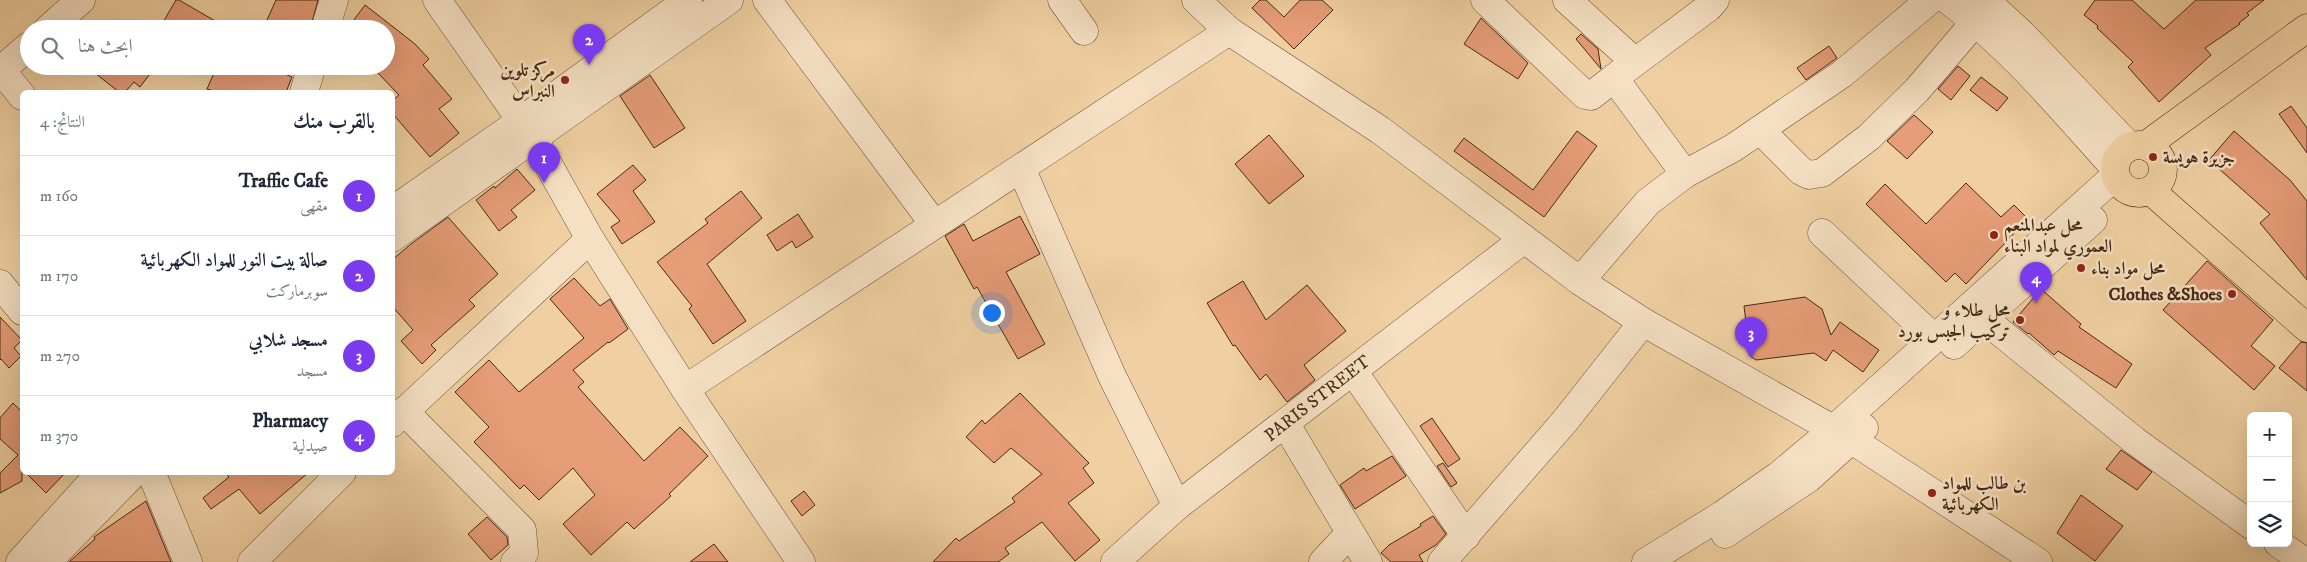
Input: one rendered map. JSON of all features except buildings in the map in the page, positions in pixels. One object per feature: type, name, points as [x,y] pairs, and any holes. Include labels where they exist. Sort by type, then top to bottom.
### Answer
[{"type":"main road","points":[[2137,169],[2307,28]]},
{"type":"main road","points":[[2137,169],[2307,49]]},
{"type":"main road","points":[[2137,169],[2307,305]]},
{"type":"main road","points":[[2137,169],[2307,328]]},
{"type":"street","points":[[58,20],[81,0]]},
{"type":"street","points":[[328,20],[334,0]]},
{"type":"street","points":[[437,0],[528,130],[590,239],[685,389],[801,562]]},
{"type":"street","points":[[395,236],[688,0]]},
{"type":"street","points":[[395,209],[528,130],[729,0]]},
{"type":"street","points":[[767,0],[934,224]]},
{"type":"street","points":[[1062,0],[1084,32]]},
{"type":"street","points":[[1196,0],[1229,31],[1380,130],[1580,280],[1643,322],[1842,435],[2037,562]]},
{"type":"street","points":[[1485,0],[1585,96],[1591,96],[1709,7],[1715,0]]},
{"type":"street","points":[[1567,0],[1624,70],[1685,174]]},
{"type":"street","points":[[1580,280],[1648,202],[1685,174],[1733,148],[1842,74],[1930,0]]},
{"type":"street","points":[[1948,0],[1981,11],[2007,49],[2137,169]]},
{"type":"street","points":[[1760,130],[1801,172],[1809,175],[1822,173],[1869,137],[1917,90],[1981,11]]},
{"type":"street","points":[[685,389],[1229,31]]},
{"type":"street","points":[[20,54],[1,71],[20,94]]},
{"type":"street","points":[[305,90],[309,75]]},
{"type":"street","points":[[1021,168],[1112,376],[1177,506]]},
{"type":"street","points":[[1646,562],[1722,515],[1842,435],[1906,386],[1984,319],[2137,169]]},
{"type":"street","points":[[1679,562],[1759,513],[1809,478],[1842,435],[1934,338],[2137,169]]},
{"type":"street","points":[[1822,233],[1934,338]]},
{"type":"street","points":[[515,562],[524,553],[522,530],[398,417],[590,239]]},
{"type":"street","name":"PARIS STREET","points":[[1115,562],[1177,506],[1524,239]]},
{"type":"street","points":[[0,284],[20,309]]},
{"type":"street","points":[[1984,319],[2135,441],[2247,522]]},
{"type":"street","points":[[1442,562],[1565,421],[1643,322]]},
{"type":"street","points":[[1352,371],[1466,536]]},
{"type":"street","points":[[1285,422],[1368,562]]},
{"type":"street","points":[[20,562],[98,475]]},
{"type":"street","points":[[47,562],[132,475]]},
{"type":"street","points":[[152,475],[188,562]]},
{"type":"street","points":[[252,562],[339,475]]},
{"type":"street","points":[[1323,562],[1350,533]]},
{"type":"street","points":[[2284,547],[2303,559]]},
{"type":"place","name":"صالة بيت النور للمواد الكهربائية","points":[[589,65]]},
{"type":"place","name":"مركز تلوين النبراس","points":[[565,80]]},
{"type":"place","name":"جزيرة هويسة","points":[[2153,157]]},
{"type":"place","name":"Traffic Cafe","points":[[544,183]]},
{"type":"place","name":"محل عبدالمنعم العموري لمواد البناء","points":[[1994,235]]},
{"type":"place","name":"محل مواد بناء","points":[[2081,268]]},
{"type":"place","name":"Clothes &Shoes","points":[[2232,294]]},
{"type":"place","name":"Pharmacy","points":[[2036,303]]},
{"type":"place","name":"محل طلاء و تركيب الجبس بورد","points":[[2020,320]]},
{"type":"place","name":"مسجد شلابي","points":[[1751,358]]},
{"type":"place","name":"بن طالب للمواد الكهربائية","points":[[1932,493]]}]
